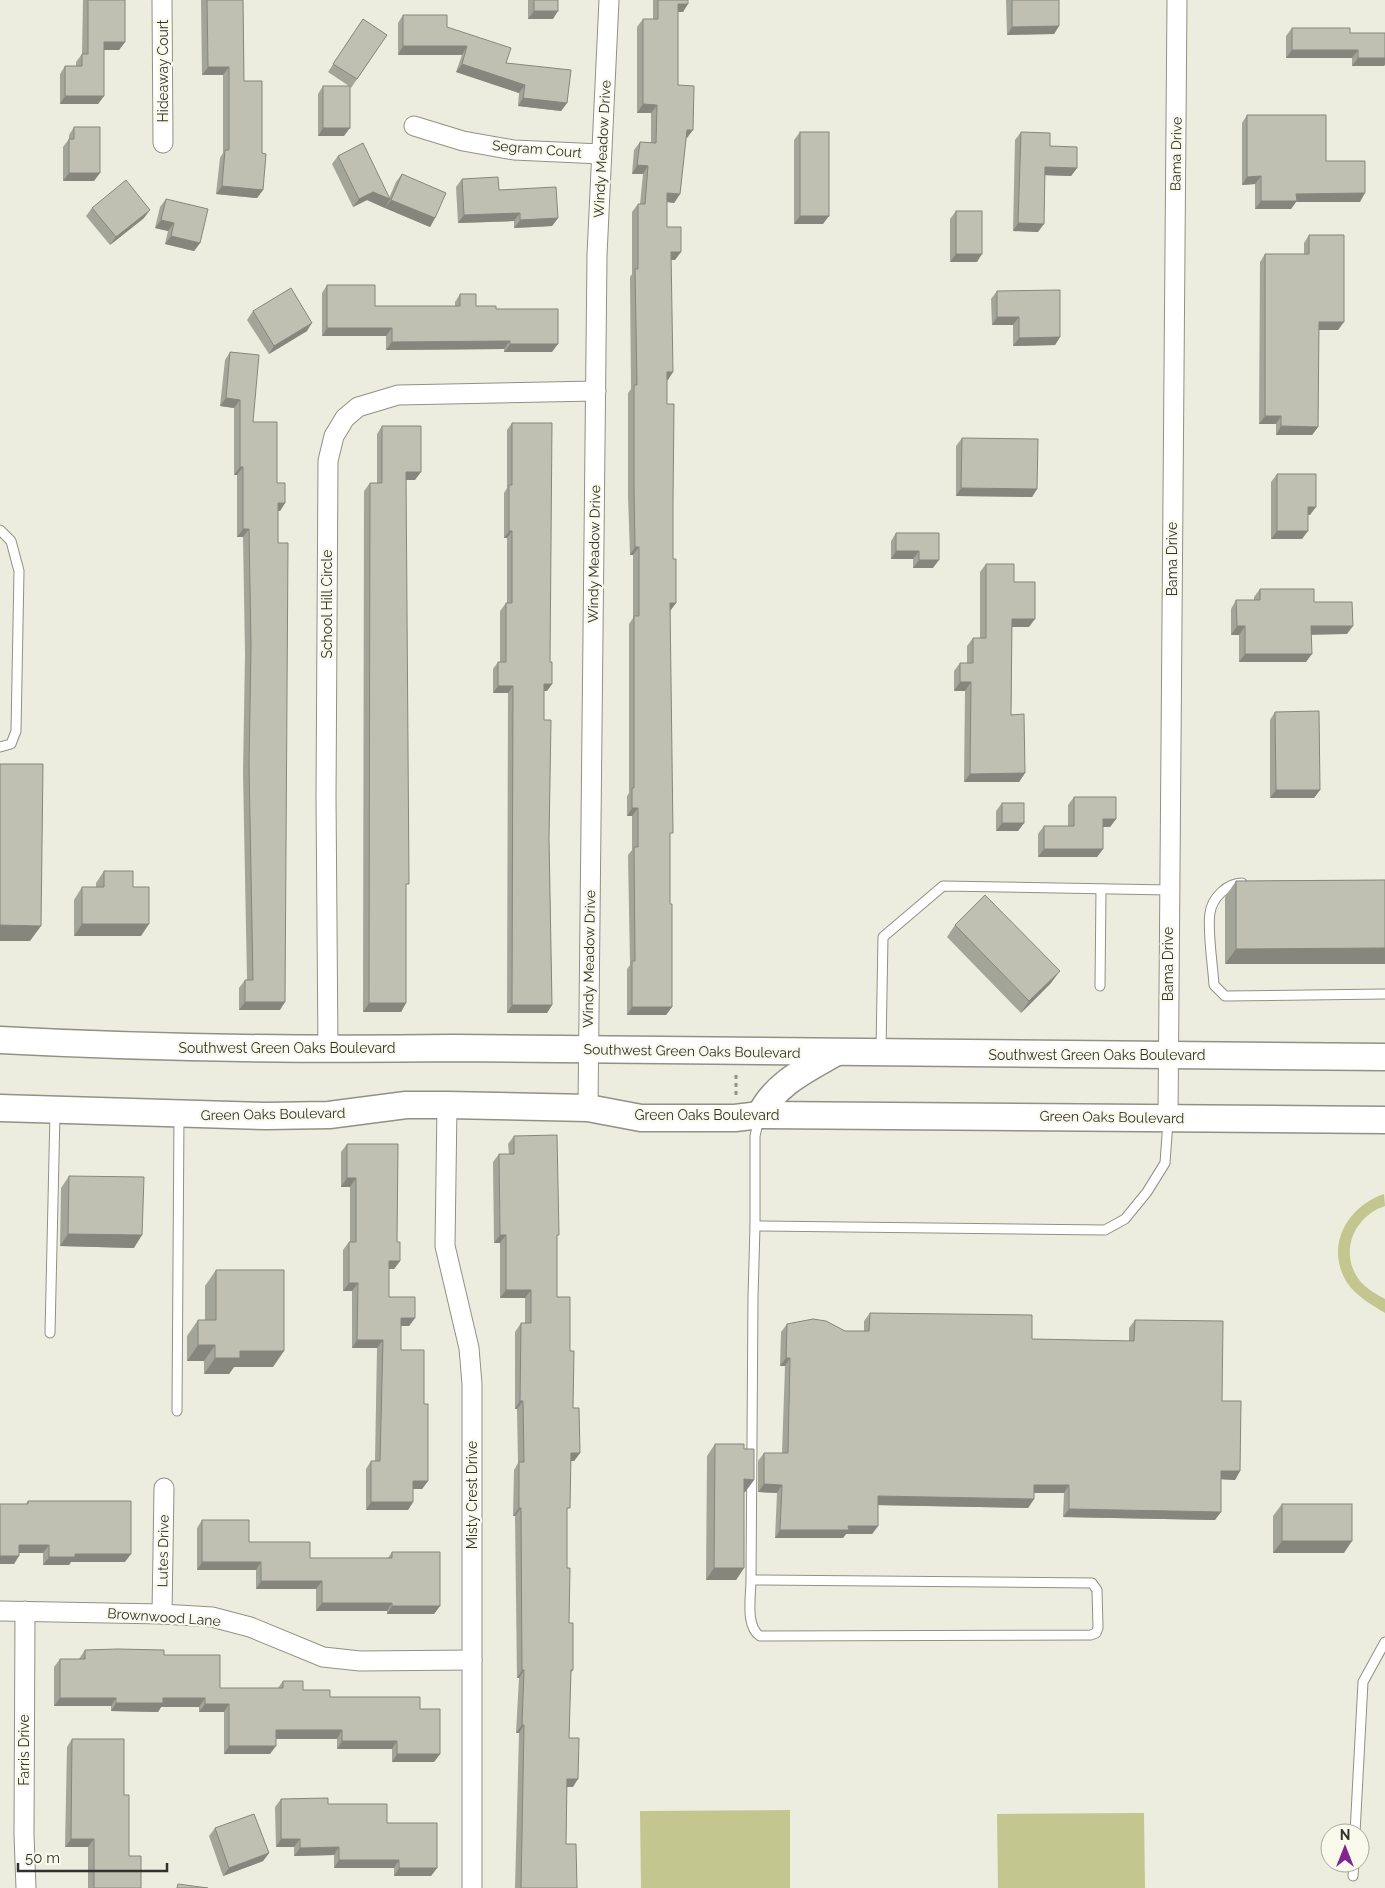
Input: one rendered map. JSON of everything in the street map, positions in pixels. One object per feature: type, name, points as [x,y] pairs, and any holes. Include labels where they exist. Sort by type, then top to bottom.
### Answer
[{"type":"main road","name":"Southwest Green Oaks Boulevard","points":[[0,1040],[139,1048],[1385,1057]]},
{"type":"main road","points":[[760,1115],[768,1099],[793,1077],[836,1053]]},
{"type":"main road","name":"Green Oaks Boulevard","points":[[0,1108],[179,1115],[329,1115],[406,1105],[588,1108],[641,1118],[735,1118],[760,1115],[1385,1120]]},
{"type":"street","name":"Hideaway Court","points":[[162,0],[163,142]]},
{"type":"street","name":"Windy Meadow Drive","points":[[588,1108],[596,391],[602,154],[609,0]]},
{"type":"street","name":"Bama Drive","points":[[1168,1118],[1177,0]]},
{"type":"street","name":"Segram Court","points":[[414,126],[463,141],[514,150],[602,154]]},
{"type":"street","name":"School Hill Circle","points":[[328,1050],[326,797],[328,460],[334,436],[345,418],[358,408],[398,395],[596,391]]},
{"type":"street","name":"Misty Crest Drive","points":[[447,1106],[445,1246],[469,1348],[472,1384],[472,1888]]},
{"type":"street","name":"Lutes Drive","points":[[162,1614],[164,1488]]},
{"type":"street","name":"Brownwood Lane","points":[[0,1611],[162,1614],[212,1617],[250,1627],[323,1657],[360,1661],[472,1660]]},
{"type":"street","name":"Farris Drive","points":[[25,1611],[24,1835],[26,1888]]},
{"type":"lane","points":[[0,530],[11,541],[19,571],[16,731],[11,744],[0,747]]},
{"type":"lane","points":[[1256,883],[1237,883],[1219,893],[1210,913],[1214,985],[1225,996],[1385,994]]},
{"type":"lane","points":[[881,1053],[883,937],[943,886],[1169,890]]},
{"type":"lane","points":[[1100,986],[1101,889]]},
{"type":"lane","points":[[50,1332],[55,1111]]},
{"type":"lane","points":[[177,1411],[179,1115]]},
{"type":"lane","points":[[751,1580],[1092,1583],[1097,1590],[1098,1628],[1096,1633],[1091,1635],[760,1636],[754,1632],[751,1624],[751,1580],[752,1297],[755,1226],[755,1136],[760,1115]]},
{"type":"lane","points":[[755,1226],[1105,1230],[1125,1219],[1147,1192],[1165,1163],[1168,1118]]},
{"type":"lane","points":[[1356,1823],[1363,1682],[1385,1642]]},
{"type":"path","points":[[736,1073],[736,1102]]},
{"type":"green space","points":[[1384,1194],[1385,1206],[1365,1218],[1358,1227],[1350,1248],[1350,1259],[1353,1270],[1360,1281],[1385,1299],[1385,1313],[1354,1291],[1346,1281],[1340,1267],[1338,1254],[1339,1241],[1351,1217],[1371,1200]]},
{"type":"green space","points":[[790,1810],[790,1888],[641,1888],[640,1811]]},
{"type":"green space","points":[[1144,1813],[1145,1888],[998,1888],[997,1814]]},
{"type":"building","points":[[88,0],[125,0],[125,42],[104,42],[104,96],[65,96],[65,66],[82,66],[82,54],[88,54]]},
{"type":"building","points":[[207,0],[243,0],[244,81],[262,81],[262,153],[266,154],[263,190],[222,186],[225,150],[229,150],[229,67],[208,67]]},
{"type":"building","points":[[534,0],[558,0],[558,11],[534,11]]},
{"type":"building","points":[[658,0],[688,0],[688,4],[678,4],[678,85],[694,86],[693,130],[687,130],[680,194],[667,193],[667,227],[681,227],[681,252],[671,252],[673,372],[667,372],[667,404],[674,404],[673,559],[676,559],[676,603],[670,603],[673,833],[670,833],[672,1007],[632,1007],[632,961],[635,961],[634,847],[638,847],[638,808],[632,808],[632,788],[634,788],[634,616],[639,616],[639,547],[635,547],[634,488],[634,385],[637,385],[635,269],[638,269],[638,204],[645,204],[648,166],[637,165],[640,142],[656,143],[657,105],[643,104],[643,19],[658,19]]},
{"type":"building","points":[[1012,0],[1059,0],[1059,26],[1012,27]]},
{"type":"building","points":[[403,15],[447,15],[447,27],[511,48],[506,63],[571,70],[567,103],[523,98],[525,85],[462,64],[467,46],[403,46]]},
{"type":"building","points":[[363,19],[387,35],[357,79],[333,64]]},
{"type":"building","points":[[1292,28],[1350,28],[1350,33],[1385,33],[1385,58],[1358,58],[1358,50],[1292,50]]},
{"type":"building","points":[[323,86],[350,86],[350,128],[323,128]]},
{"type":"building","points":[[1247,115],[1326,115],[1326,161],[1365,161],[1365,193],[1296,194],[1297,201],[1261,201],[1261,176],[1247,177]]},
{"type":"building","points":[[74,127],[100,127],[100,173],[69,173],[69,139],[74,139]]},
{"type":"building","points":[[800,132],[829,132],[829,216],[800,216]]},
{"type":"building","points":[[1021,132],[1050,133],[1050,146],[1077,147],[1077,168],[1045,167],[1044,224],[1018,223]]},
{"type":"building","points":[[363,143],[390,199],[373,192],[359,199],[338,156]]},
{"type":"building","points":[[402,174],[446,193],[435,218],[391,200]]},
{"type":"building","points":[[498,177],[499,190],[556,187],[558,218],[520,220],[520,213],[464,215],[462,179]]},
{"type":"building","points":[[126,180],[150,210],[116,237],[92,208]]},
{"type":"building","points":[[166,199],[208,209],[200,243],[171,236],[174,223],[161,220]]},
{"type":"building","points":[[956,211],[982,211],[982,254],[956,254]]},
{"type":"building","points":[[1309,235],[1344,235],[1344,322],[1319,322],[1318,427],[1281,426],[1281,416],[1265,416],[1265,254],[1309,254]]},
{"type":"building","points":[[327,285],[375,285],[375,306],[460,306],[460,294],[476,294],[476,306],[496,306],[496,309],[558,309],[558,344],[510,344],[510,341],[392,342],[392,328],[327,328]]},
{"type":"building","points":[[291,288],[312,323],[274,346],[253,311]]},
{"type":"building","points":[[1060,290],[1060,337],[1019,338],[1019,317],[997,317],[997,291]]},
{"type":"building","points":[[230,352],[259,355],[253,422],[277,422],[277,483],[285,483],[285,503],[278,503],[278,543],[288,543],[285,1002],[245,1002],[245,980],[253,980],[249,765],[251,646],[249,529],[243,529],[243,467],[240,467],[240,400],[226,398]]},
{"type":"building","points":[[512,423],[552,423],[550,662],[552,662],[552,684],[544,684],[544,720],[551,720],[549,839],[552,1005],[512,1005],[513,686],[498,686],[498,662],[506,662],[506,603],[512,603],[512,531],[509,531],[509,485],[512,485]]},
{"type":"building","points":[[382,426],[421,426],[421,472],[406,472],[409,884],[406,884],[406,1003],[369,1003],[370,483],[382,483]]},
{"type":"building","points":[[962,438],[1038,439],[1037,489],[961,488]]},
{"type":"building","points":[[1277,474],[1316,474],[1316,507],[1308,507],[1308,531],[1277,531]]},
{"type":"building","points":[[896,533],[939,533],[939,560],[919,560],[919,551],[896,551]]},
{"type":"building","points":[[986,564],[1014,564],[1014,582],[1035,582],[1035,619],[1012,619],[1011,715],[1024,714],[1025,773],[970,774],[971,682],[960,682],[960,663],[973,663],[973,638],[986,638]]},
{"type":"building","points":[[1260,589],[1314,589],[1314,602],[1352,602],[1353,626],[1311,626],[1312,654],[1245,654],[1245,626],[1237,626],[1236,600],[1260,600]]},
{"type":"building","points":[[1319,711],[1320,790],[1276,790],[1275,712]]},
{"type":"building","points":[[0,764],[43,764],[41,926],[0,925]]},
{"type":"building","points":[[1074,797],[1116,797],[1116,819],[1103,819],[1103,849],[1044,849],[1044,826],[1074,826]]},
{"type":"building","points":[[1002,803],[1024,803],[1024,823],[1002,823]]},
{"type":"building","points":[[104,871],[133,871],[133,887],[149,887],[149,924],[82,924],[82,887],[104,887]]},
{"type":"building","points":[[1385,880],[1385,948],[1236,949],[1236,881]]},
{"type":"building","points":[[985,895],[1060,971],[1029,1001],[955,925]]},
{"type":"building","points":[[557,1135],[559,1235],[557,1235],[557,1297],[570,1297],[570,1351],[574,1351],[573,1408],[579,1408],[580,1453],[571,1453],[570,1508],[567,1508],[567,1568],[570,1568],[569,1623],[573,1623],[573,1670],[571,1670],[569,1738],[579,1738],[578,1779],[567,1779],[566,1844],[576,1844],[577,1888],[521,1888],[524,1670],[522,1670],[519,1462],[524,1462],[523,1401],[520,1401],[521,1323],[531,1323],[531,1290],[506,1290],[506,1235],[500,1235],[499,1154],[514,1154],[514,1136]]},
{"type":"building","points":[[347,1144],[398,1144],[397,1242],[400,1242],[400,1261],[389,1261],[389,1297],[415,1297],[415,1318],[401,1318],[401,1350],[424,1350],[424,1404],[428,1404],[428,1481],[413,1481],[413,1502],[371,1502],[371,1461],[380,1461],[383,1340],[357,1340],[358,1283],[349,1283],[349,1242],[356,1242],[356,1178],[347,1178]]},
{"type":"building","points":[[69,1176],[144,1177],[142,1235],[68,1234]]},
{"type":"building","points":[[216,1270],[284,1270],[284,1351],[240,1351],[240,1358],[215,1358],[215,1345],[198,1345],[198,1320],[216,1320]]},
{"type":"building","points":[[870,1313],[1032,1315],[1032,1339],[1134,1341],[1135,1320],[1223,1321],[1222,1401],[1241,1401],[1240,1471],[1221,1471],[1221,1512],[1069,1509],[1069,1485],[1034,1485],[1034,1499],[878,1496],[878,1526],[848,1526],[849,1530],[780,1530],[782,1485],[764,1484],[764,1453],[788,1453],[790,1358],[786,1358],[787,1324],[813,1319],[826,1321],[845,1331],[869,1331]]},
{"type":"building","points":[[715,1444],[744,1444],[744,1449],[754,1449],[754,1480],[744,1479],[744,1568],[714,1568]]},
{"type":"building","points":[[28,1501],[131,1501],[131,1554],[75,1554],[75,1557],[49,1557],[49,1545],[19,1545],[19,1556],[0,1556],[0,1504],[28,1504]]},
{"type":"building","points":[[1282,1504],[1352,1504],[1352,1541],[1282,1541]]},
{"type":"building","points":[[202,1520],[249,1520],[249,1542],[310,1542],[310,1558],[392,1558],[392,1552],[440,1552],[440,1606],[392,1606],[392,1603],[322,1603],[322,1581],[261,1581],[261,1562],[202,1562]]},
{"type":"building","points":[[85,1650],[164,1650],[164,1655],[220,1655],[220,1688],[283,1688],[283,1681],[303,1681],[303,1690],[330,1690],[330,1697],[420,1697],[420,1709],[440,1709],[440,1754],[397,1754],[397,1741],[342,1741],[342,1730],[276,1730],[276,1746],[229,1746],[229,1704],[205,1704],[205,1698],[163,1698],[163,1703],[116,1703],[116,1698],[60,1698],[60,1659],[85,1659]]},
{"type":"building","points":[[72,1739],[124,1739],[124,1795],[129,1795],[129,1856],[141,1856],[141,1888],[94,1888],[94,1839],[71,1839]]},
{"type":"building","points":[[328,1798],[328,1804],[387,1804],[387,1823],[437,1823],[437,1868],[399,1868],[399,1860],[339,1860],[339,1847],[300,1848],[300,1839],[281,1839],[281,1799]]},
{"type":"building","points":[[254,1814],[269,1853],[229,1868],[215,1828]]},
{"type":"building","points":[[178,1884],[208,1888],[177,1888]]}]
